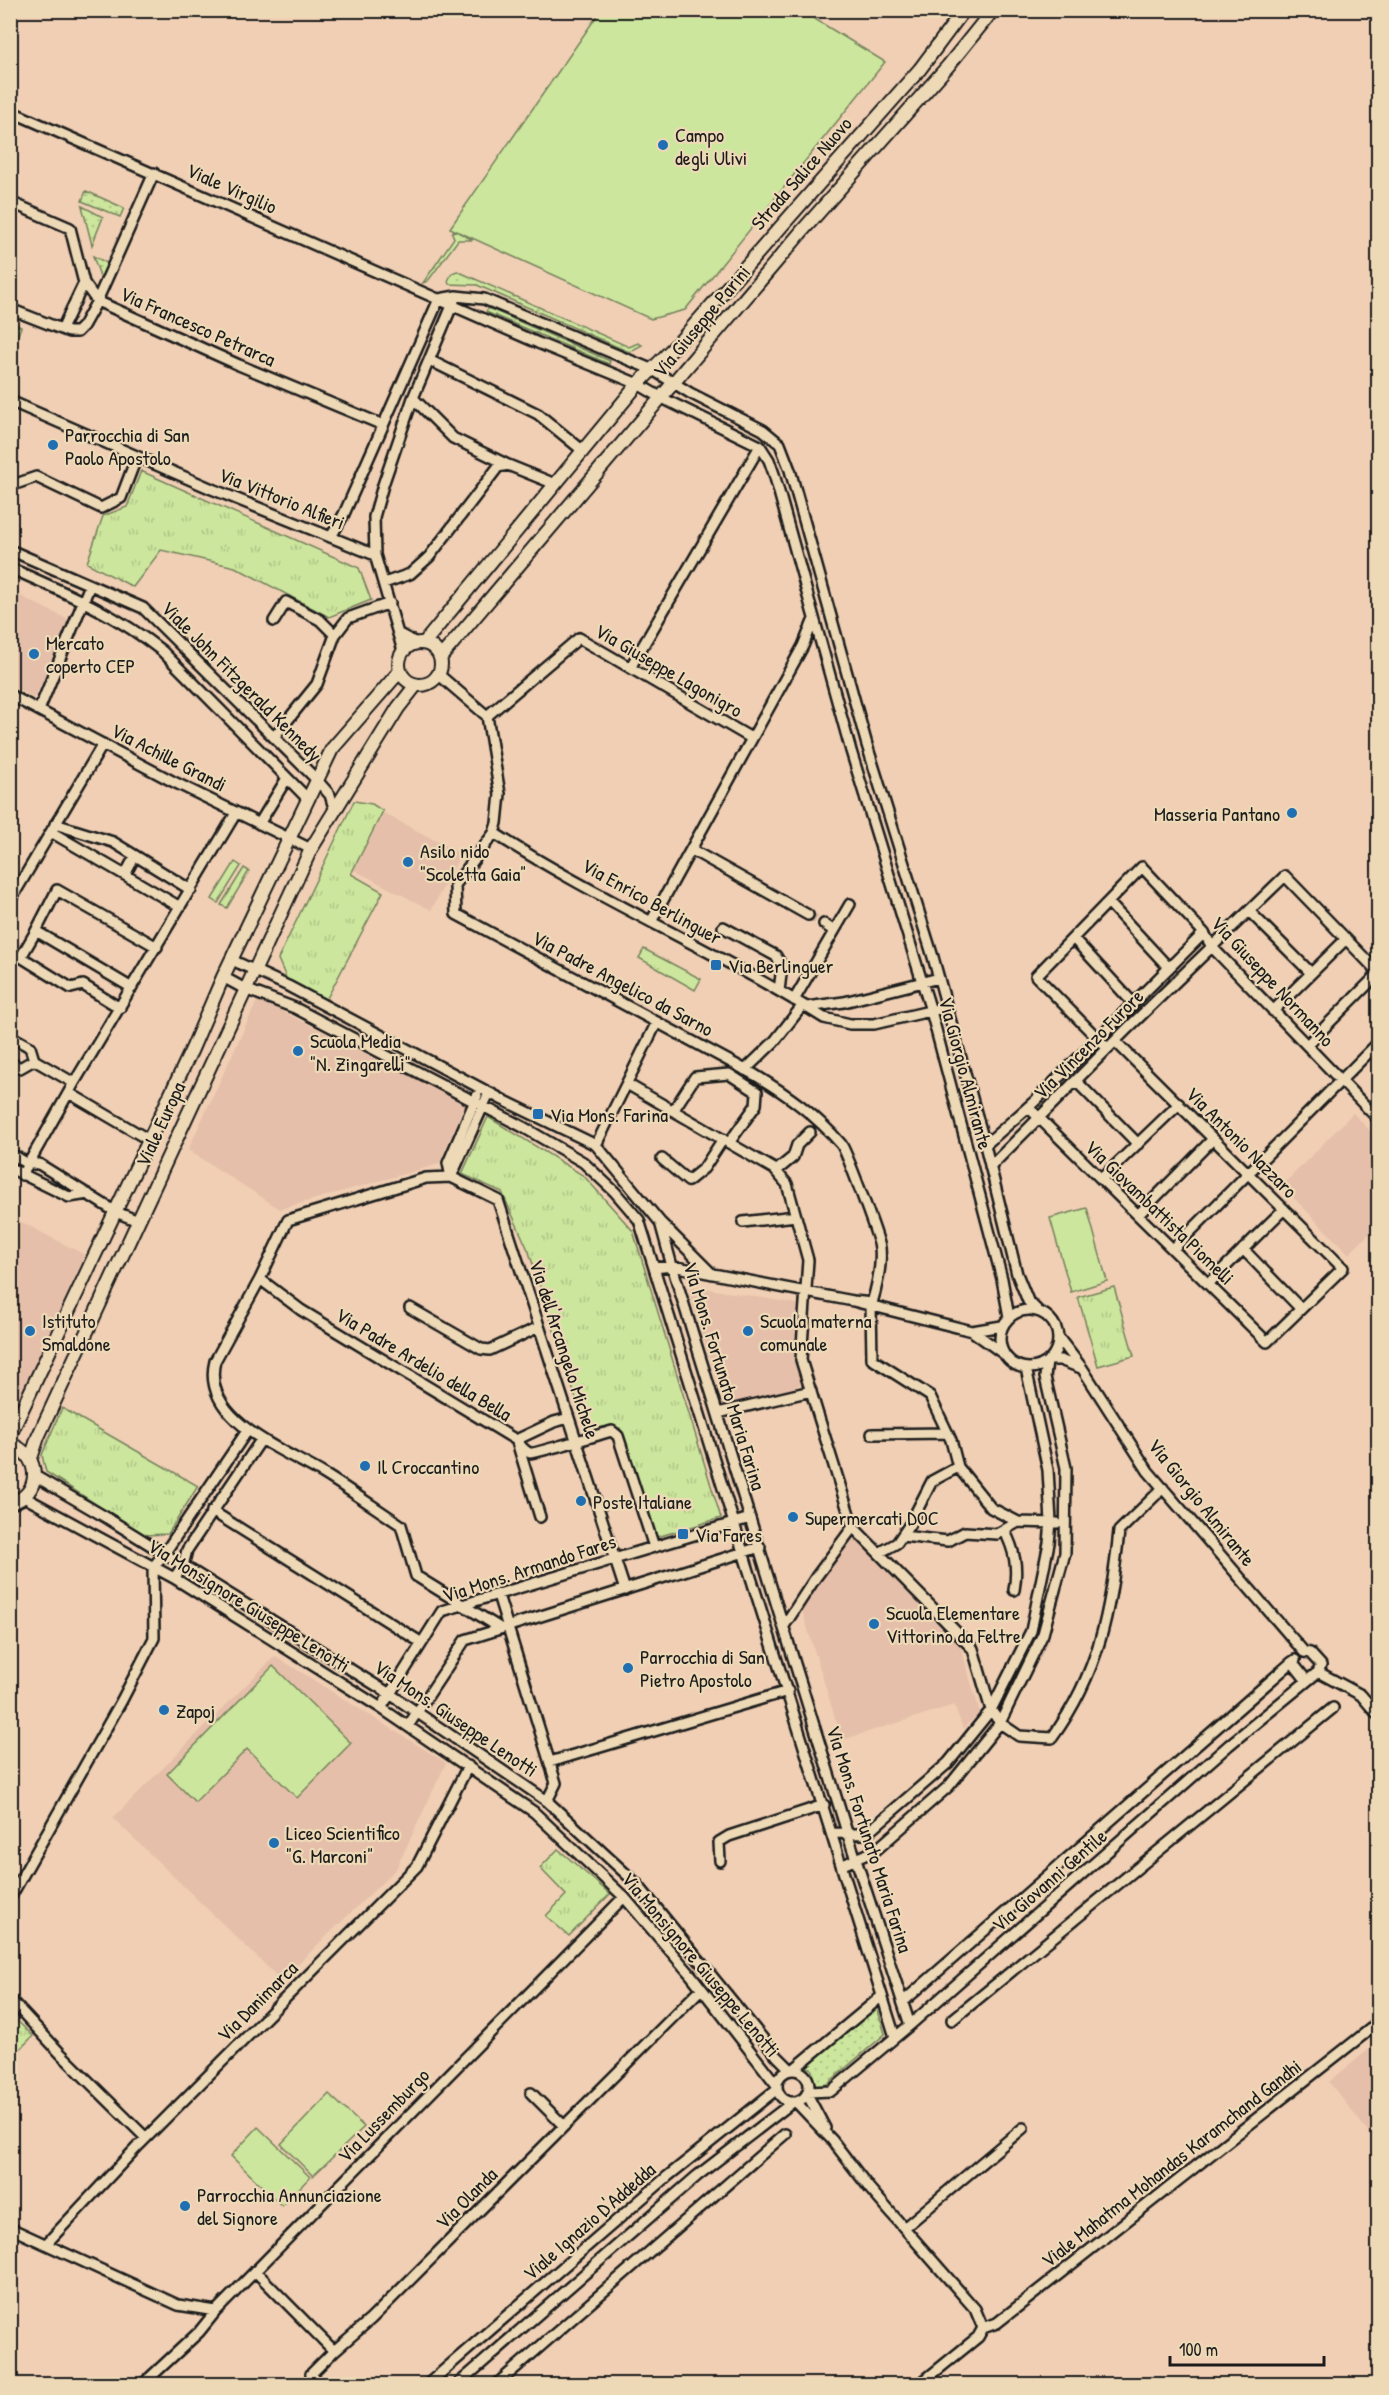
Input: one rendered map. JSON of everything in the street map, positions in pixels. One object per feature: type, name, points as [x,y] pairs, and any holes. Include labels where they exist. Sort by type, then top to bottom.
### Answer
[{"type":"street","name":"Strada Salice Nuovo","points":[[638,384],[653,370],[920,69],[964,10]]},
{"type":"street","name":"Via Giuseppe Parini","points":[[440,657],[804,230],[948,66],[993,10]]},
{"type":"street","name":"Viale Virgilio","points":[[10,111],[439,299],[454,301],[638,384],[760,446]]},
{"type":"street","points":[[863,132],[878,146]]},
{"type":"street","points":[[10,309],[62,329],[77,332],[97,301],[154,173]]},
{"type":"street","name":"Via Francesco Petrarca","points":[[10,202],[70,228],[84,283],[97,301],[383,425]]},
{"type":"street","points":[[62,329],[84,283]]},
{"type":"street","points":[[331,537],[439,299]]},
{"type":"street","points":[[399,634],[434,649],[440,657],[441,669],[429,683],[417,685],[406,680],[400,671],[399,661],[403,651],[375,555],[374,517],[413,398],[454,301],[484,299],[653,370],[690,393],[763,430],[780,444],[785,453],[867,745],[939,978]]},
{"type":"street","points":[[429,360],[538,414],[582,450]]},
{"type":"street","name":"Via Giuseppe Parini","points":[[420,643],[638,384]]},
{"type":"street","points":[[413,398],[453,438],[508,465],[555,484]]},
{"type":"street","name":"Via Vittorio Alfieri","points":[[10,401],[375,555]]},
{"type":"street","points":[[630,668],[760,446],[772,467],[858,772],[922,982],[843,1002],[802,1004]]},
{"type":"street","points":[[10,486],[36,477],[101,508],[122,498],[137,456]]},
{"type":"street","points":[[384,583],[410,574],[429,556],[498,467],[508,465]]},
{"type":"street","name":"Viale John Fitzgerald Kennedy","points":[[10,550],[143,608],[316,779],[330,795],[335,811]]},
{"type":"street","name":"Viale John Fitzgerald Kennedy","points":[[10,568],[84,601],[137,631],[162,651],[307,798]]},
{"type":"street","points":[[39,710],[90,585]]},
{"type":"street","points":[[274,621],[286,603],[320,620],[335,635]]},
{"type":"street","points":[[274,737],[317,684],[335,635],[348,618],[390,603]]},
{"type":"street","points":[[652,920],[803,646],[811,631],[814,617]]},
{"type":"street","name":"Via Giuseppe Lagonigro","points":[[487,716],[579,639],[751,738]]},
{"type":"street","points":[[403,651],[420,643]]},
{"type":"street","points":[[803,646],[812,646],[825,654]]},
{"type":"street","points":[[307,798],[332,749],[400,671]]},
{"type":"street","points":[[438,674],[487,716]]},
{"type":"street","points":[[335,811],[398,708],[417,685]]},
{"type":"street","name":"Via Achille Grandi","points":[[10,695],[236,813],[311,849]]},
{"type":"street","name":"Via Padre Angelico da Sarno","points":[[487,716],[500,794],[494,833],[455,885],[456,914],[745,1070],[796,1100],[843,1146],[880,1247],[878,1284],[872,1303],[853,1301]]},
{"type":"street","points":[[10,901],[103,744]]},
{"type":"street","points":[[259,824],[287,778]]},
{"type":"street","name":"Viale Europa","points":[[10,1435],[192,1049],[223,977],[307,798]]},
{"type":"street","name":"Viale Europa","points":[[31,1458],[38,1437],[244,989],[311,849],[335,811]]},
{"type":"street","points":[[22,1175],[74,1083],[236,813]]},
{"type":"street","points":[[53,828],[113,842],[191,890]]},
{"type":"street","points":[[53,828],[124,875],[180,907]]},
{"type":"street","name":"Via Enrico Berlinguer","points":[[494,833],[530,856],[652,920],[824,1018],[850,1024],[874,1024],[947,1007]]},
{"type":"street","points":[[692,849],[807,915]]},
{"type":"street","points":[[124,875],[135,856]]},
{"type":"street","name":"Via Giuseppe Normanno","points":[[1108,902],[1142,867],[1204,933],[1212,947],[1378,1116]]},
{"type":"street","name":"Via Vincenzo Furore","points":[[990,1167],[1077,1082],[1115,1041],[1285,876],[1346,939]]},
{"type":"street","points":[[120,1008],[83,985],[71,988],[21,957],[57,890],[157,947]]},
{"type":"street","points":[[1108,1049],[1036,976],[1108,902],[1169,968]]},
{"type":"street","points":[[745,1070],[774,1042],[802,1004],[834,931],[850,904]]},
{"type":"street","points":[[1249,911],[1311,974]]},
{"type":"street","points":[[824,924],[834,931]]},
{"type":"street","points":[[723,927],[776,956],[782,966],[778,991]]},
{"type":"street","points":[[36,931],[132,988]]},
{"type":"street","name":"Via Vincenzo Furore","points":[[984,1145],[1028,1107],[1204,933]]},
{"type":"street","points":[[1073,938],[1133,1003]]},
{"type":"street","points":[[1273,1011],[1346,939],[1378,973],[1307,1045]]},
{"type":"street","name":"Via Mons. Fortunato Maria Farina","points":[[232,960],[288,986],[485,1091],[596,1145],[660,1222],[848,1834],[910,2025]]},
{"type":"street","name":"Via Mons. Fortunato Maria Farina","points":[[223,977],[244,989],[295,1008],[479,1104],[583,1162],[615,1192],[639,1220],[843,1865],[895,2037]]},
{"type":"street","name":"Via Giorgio Almirante","points":[[1009,1317],[1002,1279],[922,982],[939,978],[1017,1274],[1028,1301],[1037,1310]]},
{"type":"street","points":[[596,1145],[657,1022]]},
{"type":"street","points":[[10,1036],[30,1047],[34,1060],[74,1083]]},
{"type":"street","name":"Via Antonio Nazzaro","points":[[1115,1041],[1343,1268],[1301,1309]]},
{"type":"street","points":[[1173,1249],[1378,1043]]},
{"type":"street","points":[[10,1062],[20,1068],[34,1060]]},
{"type":"street","points":[[662,1159],[688,1181],[704,1168],[756,1105],[757,1092],[729,1074],[694,1077],[673,1111]]},
{"type":"street","points":[[1077,1082],[1138,1144]]},
{"type":"street","points":[[627,1084],[776,1171],[787,1184],[808,1260],[801,1360],[853,1527],[973,1648],[991,1710],[999,1723],[1019,1736],[1052,1738],[1068,1716],[1089,1677],[1104,1631],[1119,1531],[1163,1488]]},
{"type":"street","points":[[485,1091],[448,1163],[451,1177],[426,1178],[288,1220],[260,1279],[215,1361],[212,1372],[214,1391],[247,1431],[323,1474],[401,1525],[416,1576],[462,1606],[504,1627]]},
{"type":"street","points":[[69,1093],[149,1140]]},
{"type":"street","points":[[1101,1179],[1179,1104]]},
{"type":"street","name":"Via Giovambattista Piomelli","points":[[1028,1107],[1267,1342],[1301,1309]]},
{"type":"street","points":[[776,1171],[794,1156],[797,1145],[810,1132]]},
{"type":"street","points":[[1138,1215],[1213,1138]]},
{"type":"street","points":[[10,1153],[28,1164],[39,1164],[116,1212],[138,1221]]},
{"type":"street","points":[[10,1168],[69,1197],[88,1194]]},
{"type":"street","name":"Via dell'Arcangelo Michele","points":[[451,1177],[498,1200],[625,1590]]},
{"type":"street","points":[[1208,1284],[1284,1209]]},
{"type":"street","points":[[743,1222],[796,1216]]},
{"type":"street","points":[[660,1222],[712,1274]]},
{"type":"street","points":[[1244,1249],[1301,1309]]},
{"type":"street","points":[[654,1268],[672,1266],[853,1301],[972,1331],[1004,1354],[1015,1365],[1026,1368],[1036,1368],[1048,1361],[1056,1352],[1058,1337],[1056,1327],[1050,1318],[1037,1310],[1018,1311],[1002,1326],[1000,1341],[1004,1354]]},
{"type":"street","name":"Via Padre Ardelio della Bella","points":[[260,1279],[300,1310],[516,1440],[529,1453],[536,1453],[576,1440]]},
{"type":"street","points":[[871,1306],[872,1359],[930,1396],[947,1433],[958,1467],[991,1508],[1018,1522],[1065,1523]]},
{"type":"street","points":[[410,1308],[480,1349],[490,1350],[539,1327]]},
{"type":"street","points":[[972,1331],[1002,1326]]},
{"type":"street","name":"Via Giorgio Almirante","points":[[1058,1337],[1082,1368],[1148,1471],[1304,1652],[1310,1653],[1321,1665],[1318,1672]]},
{"type":"street","points":[[1048,1361],[1060,1360],[1082,1368]]},
{"type":"street","points":[[843,1865],[876,1850],[949,1786],[999,1723],[1043,1634],[1065,1553],[1066,1468],[1045,1377],[1048,1361]]},
{"type":"street","points":[[832,1833],[866,1834],[948,1763],[991,1710],[1031,1631],[1049,1543],[1051,1522],[1048,1470],[1026,1368]]},
{"type":"street","points":[[718,1413],[811,1391]]},
{"type":"street","points":[[540,1517],[516,1440],[554,1422],[569,1418]]},
{"type":"street","points":[[10,1898],[122,1700],[154,1638],[153,1567],[247,1431]]},
{"type":"street","points":[[576,1440],[612,1431],[618,1436],[654,1547]]},
{"type":"street","points":[[872,1434],[947,1433]]},
{"type":"street","points":[[174,1578],[183,1566],[188,1550],[261,1440]]},
{"type":"street","points":[[10,1444],[18,1446],[31,1458],[34,1476],[31,1488],[24,1497],[10,1503]]},
{"type":"street","points":[[879,1553],[897,1543],[932,1481],[958,1467]]},
{"type":"street","name":"Via Mons. Giuseppe Lenotti","points":[[34,1476],[390,1694],[547,1801],[637,1884],[777,2056],[792,2069]]},
{"type":"street","points":[[203,1495],[215,1508],[422,1643]]},
{"type":"street","name":"Via Monsignore Giuseppe Lenotti","points":[[24,1497],[174,1578],[381,1708],[534,1812],[624,1897],[701,1989],[777,2086]]},
{"type":"street","name":"Via Mons. Armando Fares","points":[[381,1708],[442,1611],[750,1518]]},
{"type":"street","points":[[902,1536],[948,1541],[965,1532],[997,1534],[1018,1522]]},
{"type":"street","points":[[784,1626],[853,1527]]},
{"type":"street","points":[[1004,1530],[1011,1544],[1017,1571],[1014,1590]]},
{"type":"street","points":[[408,1726],[465,1640],[760,1547]]},
{"type":"street","points":[[498,1595],[504,1627],[556,1783],[547,1801]]},
{"type":"street","name":"Via Giovanni Gentile","points":[[904,2001],[1304,1652]]},
{"type":"street","points":[[1292,1662],[1307,1680]]},
{"type":"street","points":[[1318,1672],[1361,1695],[1378,1715]]},
{"type":"street","name":"Via Giovanni Gentile","points":[[808,2093],[831,2091],[910,2025],[1229,1745],[1318,1672]]},
{"type":"street","points":[[550,1762],[788,1691]]},
{"type":"street","points":[[952,2020],[1333,1707]]},
{"type":"street","name":"Via Danimarca","points":[[47,2243],[146,2139],[417,1866],[468,1766]]},
{"type":"street","points":[[720,1861],[719,1842],[729,1836],[824,1805]]},
{"type":"street","name":"Via Lussemburgo","points":[[143,2385],[199,2332],[255,2271],[624,1897]]},
{"type":"street","name":"Via Olanda","points":[[320,2385],[311,2374],[371,2319],[701,1989]]},
{"type":"street","points":[[882,1996],[792,2069],[781,2074],[777,2086],[783,2099],[794,2102],[832,2140],[870,2189],[975,2309],[983,2328]]},
{"type":"street","points":[[10,1999],[146,2139]]},
{"type":"street","name":"Viale Mahatma Mohandas Karamchand Gandhi","points":[[920,2385],[978,2337],[983,2328],[997,2323],[1378,2023]]},
{"type":"street","points":[[792,2069],[807,2077],[808,2093],[832,2140]]},
{"type":"street","name":"Viale Ignazio D'Addedda","points":[[434,2383],[686,2160],[777,2086]]},
{"type":"street","points":[[531,2093],[564,2126]]},
{"type":"street","points":[[794,2102],[808,2093]]},
{"type":"street","name":"Viale Ignazio D'Addedda","points":[[458,2385],[706,2169],[794,2102]]},
{"type":"street","points":[[904,2228],[1023,2128]]},
{"type":"street","points":[[497,2385],[785,2134]]},
{"type":"street","points":[[10,2228],[178,2305],[216,2311]]},
{"type":"street","points":[[594,2240],[607,2254]]},
{"type":"street","points":[[255,2271],[334,2351]]},
{"type":"shaded area","name":"Mercato coperto CEP","points":[[10,591],[73,622],[34,698],[11,686]]},
{"type":"shaded area","name":"Asilo nido \"Scoletta Gaia\"","points":[[383,813],[461,854],[431,910],[354,870]]},
{"type":"shaded area","name":"Scuola Media \"N. Zingarelli\"","points":[[258,999],[465,1104],[439,1164],[280,1209],[188,1150]]},
{"type":"shaded area","points":[[1353,1113],[1378,1139],[1378,1225],[1349,1254],[1282,1186]]},
{"type":"shaded area","name":"Istituto Smaldone","points":[[10,1216],[85,1255],[16,1406],[11,1407]]},
{"type":"shaded area","name":"Scuola materna comunale","points":[[692,1286],[797,1304],[794,1358],[801,1383],[796,1387],[725,1407],[689,1292]]},
{"type":"shaded area","name":"Scuola Elementare Vittorino da Feltre","points":[[853,1536],[959,1641],[980,1713],[963,1728],[954,1705],[842,1740],[801,1607]]},
{"type":"shaded area","name":"Liceo Scientifico \"G. Marconi\"","points":[[275,1656],[446,1763],[396,1869],[281,1980],[113,1818]]},
{"type":"shaded area","points":[[1378,2042],[1378,2144],[1329,2082]]},
{"type":"green space","name":"Campo degli Ulivi","points":[[601,10],[802,11],[885,62],[685,310],[651,319],[450,228]]},
{"type":"green space","points":[[86,191],[124,208],[120,217],[82,201]]},
{"type":"green space","points":[[82,206],[103,217],[92,245]]},
{"type":"green space","points":[[454,230],[473,240],[458,240],[428,281],[423,283],[454,238],[452,233]]},
{"type":"green space","points":[[93,256],[107,263],[101,280],[101,279]]},
{"type":"green space","points":[[457,271],[629,347],[638,343],[642,345],[629,352],[477,285],[449,284],[452,273]]},
{"type":"green space","points":[[488,308],[610,361],[609,364],[486,312]]},
{"type":"green space","points":[[11,322],[21,327],[13,347],[11,346]]},
{"type":"green space","points":[[141,471],[359,568],[371,600],[329,617],[235,567],[161,550],[133,587],[87,563],[103,516],[127,507]]},
{"type":"green space","points":[[354,801],[372,804],[383,811],[351,874],[383,892],[325,1002],[288,982],[278,959]]},
{"type":"green space","points":[[235,862],[241,866],[218,903],[212,899]]},
{"type":"green space","points":[[244,868],[249,871],[227,908],[221,905]]},
{"type":"green space","points":[[644,949],[701,979],[695,990],[639,958]]},
{"type":"green space","points":[[488,1117],[584,1176],[633,1231],[721,1518],[654,1538],[620,1428],[587,1433],[529,1252],[502,1192],[462,1174]]},
{"type":"green space","points":[[1087,1208],[1107,1281],[1071,1292],[1050,1218]]},
{"type":"green space","points":[[1114,1287],[1134,1356],[1098,1366],[1078,1297]]},
{"type":"green space","points":[[62,1408],[198,1486],[168,1534],[144,1535],[46,1472],[42,1455]]},
{"type":"green space","points":[[273,1666],[351,1743],[297,1798],[247,1749],[195,1802],[167,1774]]},
{"type":"green space","points":[[558,1849],[610,1894],[569,1936],[546,1916],[566,1895],[540,1868]]},
{"type":"green space","points":[[877,2007],[885,2034],[827,2084],[816,2087],[811,2068],[803,2067],[872,2008]]},
{"type":"green space","points":[[11,2015],[33,2036],[10,2058]]},
{"type":"green space","points":[[329,2094],[364,2127],[313,2176],[281,2144]]},
{"type":"green space","points":[[258,2127],[310,2177],[282,2206],[231,2156]]},
{"type":"tunnel","points":[[808,915],[824,924]]},
{"type":"place","name":"Campo degli Ulivi","points":[[663,145]]},
{"type":"place","name":"Parrocchia di San Paolo Apostolo","points":[[53,445]]},
{"type":"place","name":"Mercato coperto CEP","points":[[34,654]]},
{"type":"place","name":"Masseria Pantano","points":[[1292,813]]},
{"type":"place","name":"Asilo nido \"Scoletta Gaia\"","points":[[408,862]]},
{"type":"place","name":"Via Berlinguer","points":[[716,965]]},
{"type":"place","name":"Scuola Media \"N. Zingarelli\"","points":[[298,1051]]},
{"type":"place","name":"Via Mons. Farina","points":[[538,1114]]},
{"type":"place","name":"Istituto Smaldone","points":[[30,1331]]},
{"type":"place","name":"Scuola materna comunale","points":[[748,1331]]},
{"type":"place","name":"Il Croccantino","points":[[365,1466]]},
{"type":"place","name":"Poste Italiane","points":[[581,1501]]},
{"type":"place","name":"Supermercati DOC","points":[[793,1517]]},
{"type":"place","name":"Via Fares","points":[[683,1534]]},
{"type":"place","name":"Scuola Elementare Vittorino da Feltre","points":[[874,1624]]},
{"type":"place","name":"Parrocchia di San Pietro Apostolo","points":[[628,1668]]},
{"type":"place","name":"Zapoj","points":[[164,1710]]},
{"type":"place","name":"Liceo Scientifico \"G. Marconi\"","points":[[274,1843]]},
{"type":"place","name":"Parrocchia Annunciazione del Signore","points":[[185,2206]]}]
